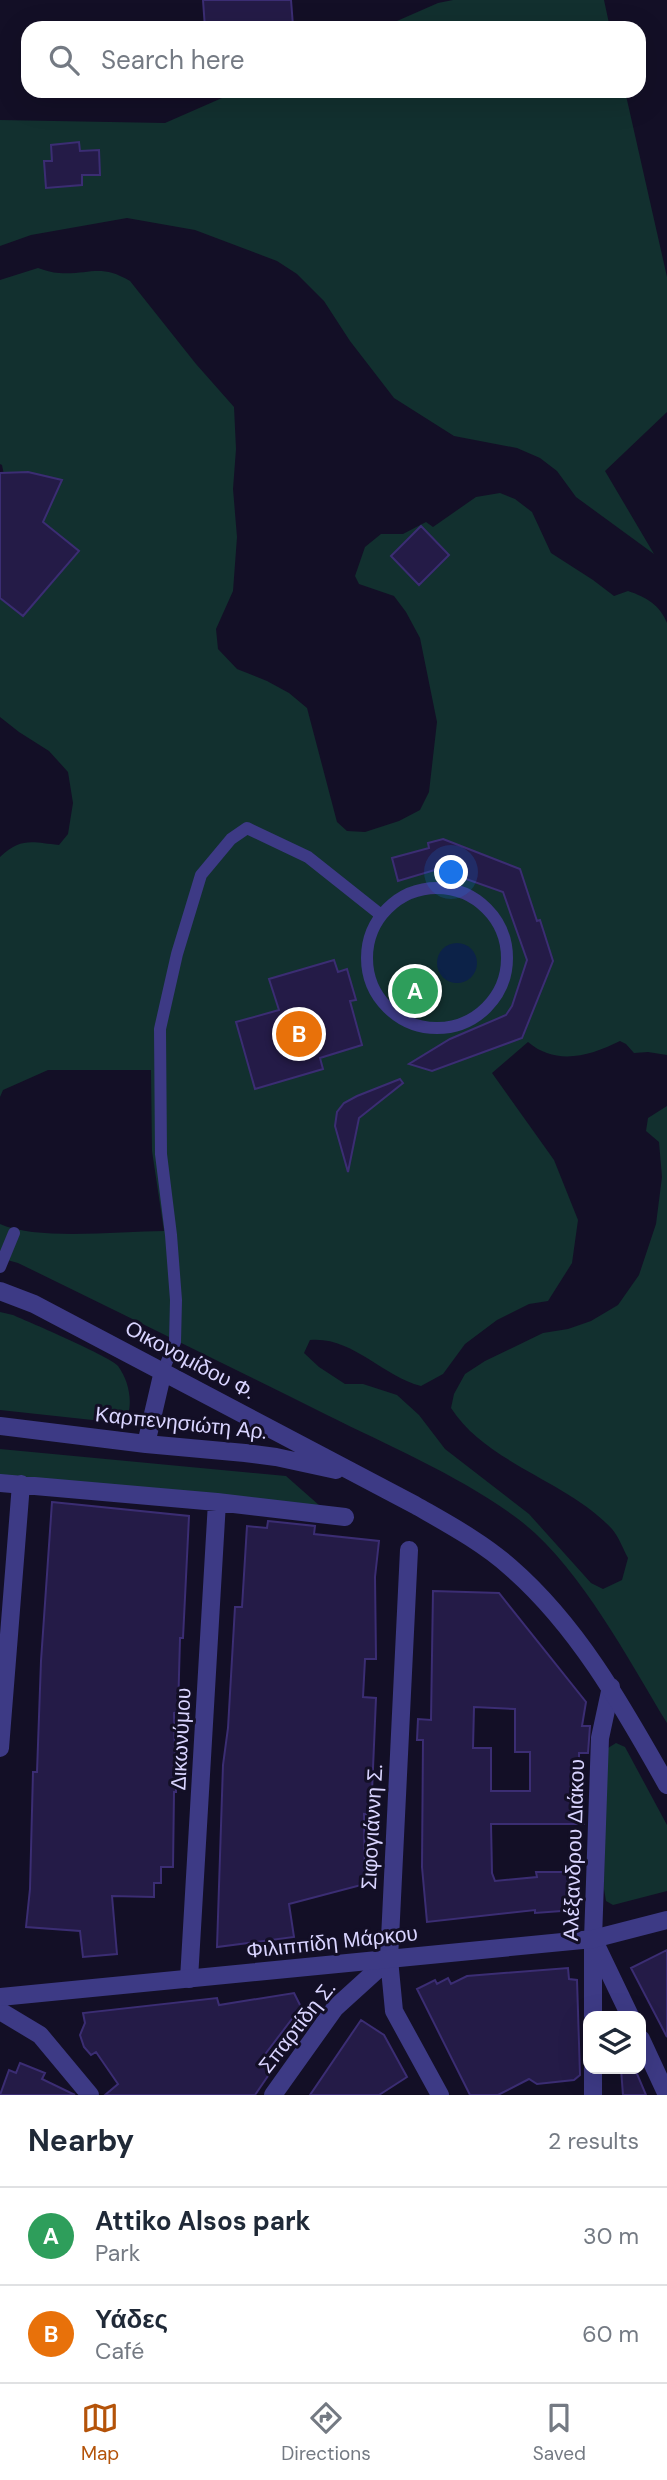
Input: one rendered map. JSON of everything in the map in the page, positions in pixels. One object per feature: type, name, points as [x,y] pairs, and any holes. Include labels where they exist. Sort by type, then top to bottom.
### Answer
[{"type":"street","name":"Οικονομίδου Φ.","points":[[0,1291],[34,1304],[357,1475],[458,1530],[510,1566],[573,1636],[611,1687],[667,1784]]},
{"type":"street","points":[[146,1444],[163,1371]]},
{"type":"street","name":"Καρπενησιώτη Αρ.","points":[[0,1426],[276,1457],[357,1475]]},
{"type":"street","points":[[0,1483],[217,1502],[345,1517]]},
{"type":"street","points":[[0,1748],[21,1484]]},
{"type":"street","name":"Δικωνύμου","points":[[189,1979],[217,1502]]},
{"type":"street","name":"Σιφογιάννη Σ.","points":[[409,1550],[389,1959],[394,2011],[440,2095]]},
{"type":"street","name":"Αλέξανδρου Διάκου","points":[[593,2011],[600,1738],[611,1687]]},
{"type":"street","name":"Φιλιππίδη Μάρκου","points":[[0,1997],[593,1939],[667,1920]]},
{"type":"street","points":[[593,1939],[628,2011]]},
{"type":"street","name":"Σπαρτίδη Σ.","points":[[273,2095],[335,2008],[389,1959]]},
{"type":"street","points":[[0,2011],[40,2035],[90,2095]]},
{"type":"street","points":[[646,2050],[667,2095]]},
{"type":"street","points":[[593,2074],[593,2095]]},
{"type":"lane","points":[[163,1371],[174,1342],[176,1300],[161,1154],[160,1029],[177,954],[201,875],[230,839],[247,828],[308,857],[381,915]]},
{"type":"lane","points":[[444,888],[467,895],[486,909],[500,928],[506,950],[505,973],[497,994],[482,1012],[463,1024],[440,1028],[418,1026],[397,1016],[380,1000],[370,980],[367,957],[371,935],[381,915],[399,899],[421,890],[444,888]]},
{"type":"lane","points":[[0,1267],[14,1233]]},
{"type":"green space","points":[[453,0],[604,0],[608,21],[397,21],[438,3]]},
{"type":"green space","points":[[222,98],[627,98],[667,277],[667,412],[605,471],[654,554],[576,497],[557,471],[540,458],[517,448],[454,436],[394,398],[350,341],[324,301],[297,274],[277,261],[195,230],[127,218],[31,235],[0,246],[0,120],[165,123]]},
{"type":"green space","points":[[38,268],[59,273],[111,272],[130,281],[234,407],[236,449],[233,489],[237,537],[233,591],[216,629],[218,649],[237,669],[289,693],[307,708],[337,822],[347,831],[365,832],[399,821],[420,810],[429,792],[437,722],[420,638],[394,596],[359,584],[355,576],[365,547],[381,534],[403,534],[426,522],[433,527],[476,497],[500,493],[515,499],[532,512],[551,553],[614,596],[628,591],[646,599],[660,611],[667,623],[667,1055],[634,1053],[620,1041],[597,1051],[562,1056],[550,1054],[528,1042],[492,1073],[554,1160],[578,1220],[572,1263],[548,1301],[529,1304],[497,1320],[465,1344],[443,1374],[421,1386],[393,1374],[340,1344],[310,1340],[304,1353],[319,1367],[345,1384],[363,1384],[397,1395],[419,1415],[445,1449],[529,1514],[591,1583],[603,1589],[622,1580],[628,1558],[612,1529],[594,1512],[485,1444],[466,1427],[451,1408],[454,1394],[465,1374],[485,1361],[543,1333],[568,1329],[591,1321],[618,1305],[639,1275],[656,1224],[662,1177],[659,1142],[646,1131],[648,1118],[667,1106],[667,1723],[584,1589],[544,1542],[500,1506],[402,1451],[18,1263],[0,1258],[0,1224],[16,1229],[57,1234],[164,1231],[152,1151],[151,1070],[48,1070],[3,1090],[0,1097],[0,857],[14,846],[27,842],[59,845],[68,834],[73,803],[68,772],[49,751],[0,717],[0,598],[23,616],[79,551],[43,522],[61,482],[40,474],[4,475],[0,464],[0,280]]},
{"type":"green space","points":[[0,1312],[13,1315],[69,1340],[118,1366],[129,1392],[127,1418],[111,1422],[0,1410]]},
{"type":"green space","points":[[0,1449],[286,1476],[320,1506],[0,1475]]},
{"type":"green space","points":[[616,1743],[625,1747],[667,1825],[667,1891],[613,1905],[606,1901],[604,1889],[605,1764],[608,1748]]},
{"type":"water","points":[[457,943],[471,949],[477,963],[471,977],[457,983],[443,977],[437,963],[443,949]]},
{"type":"building","points":[[203,0],[291,0],[293,21],[204,21]]},
{"type":"building","points":[[79,142],[80,151],[99,150],[100,175],[82,175],[82,185],[46,188],[44,161],[52,161],[51,145]]},
{"type":"building","points":[[28,472],[62,480],[43,522],[79,551],[23,616],[0,598],[0,473]]},
{"type":"building","points":[[421,526],[449,555],[419,585],[391,556]]},
{"type":"building","points":[[443,839],[520,869],[553,961],[522,1038],[432,1071],[409,1064],[450,1039],[506,1015],[512,1006],[527,960],[503,892],[438,869],[398,881],[392,858],[429,848],[428,843]]},
{"type":"building","points":[[334,960],[338,972],[347,969],[356,1000],[350,1001],[362,1045],[320,1058],[323,1069],[255,1089],[236,1022],[279,1010],[269,979]]},
{"type":"building","points":[[400,1079],[403,1083],[359,1118],[348,1172],[335,1126],[337,1112],[344,1103],[357,1096]]},
{"type":"building","points":[[52,1502],[189,1516],[183,1638],[180,1638],[178,1712],[174,1713],[176,1792],[173,1867],[161,1867],[161,1883],[154,1883],[154,1897],[112,1896],[117,1954],[83,1957],[80,1931],[26,1927],[30,1889],[33,1772],[37,1772],[41,1661]]},
{"type":"building","points":[[268,1521],[315,1526],[314,1534],[379,1541],[375,1577],[376,1659],[365,1659],[363,1697],[376,1698],[371,1815],[364,1814],[365,1884],[289,1904],[294,1937],[217,1947],[223,1765],[228,1728],[235,1607],[242,1607],[247,1526],[267,1528]]},
{"type":"building","points":[[433,1591],[499,1593],[586,1702],[582,1726],[590,1726],[588,1753],[579,1753],[579,1791],[584,1791],[584,1824],[491,1824],[492,1873],[495,1881],[537,1877],[536,1872],[572,1872],[575,1910],[535,1913],[535,1910],[427,1922],[422,1867],[423,1740],[417,1740],[418,1719],[431,1720]],"holes":[[[474,1707],[515,1709],[515,1752],[530,1752],[530,1791],[491,1791],[491,1748],[473,1748]]]},
{"type":"building","points":[[667,1950],[667,2037],[631,1968]]},
{"type":"building","points":[[568,1968],[569,1979],[577,1980],[580,2075],[574,2080],[537,2084],[529,2079],[498,2095],[470,2095],[417,1989],[435,1980],[437,1984],[448,1978],[451,1984],[467,1976]]},
{"type":"building","points":[[294,1993],[301,2007],[260,2061],[272,2070],[255,2095],[105,2095],[118,2084],[96,2052],[91,2055],[84,2047],[80,2035],[85,2023],[83,2013],[217,1998],[219,2005]]},
{"type":"building","points":[[361,2020],[384,2035],[407,2077],[379,2095],[310,2095]]},
{"type":"building","points":[[20,2063],[45,2073],[42,2079],[75,2095],[0,2095],[9,2070],[16,2073]]},
{"type":"building","points":[[621,2074],[637,2074],[646,2095],[623,2095]]},
{"type":"place","name":"Attiko Alsos park","points":[[415,991]]},
{"type":"place","name":"Υάδες","points":[[299,1034]]}]
